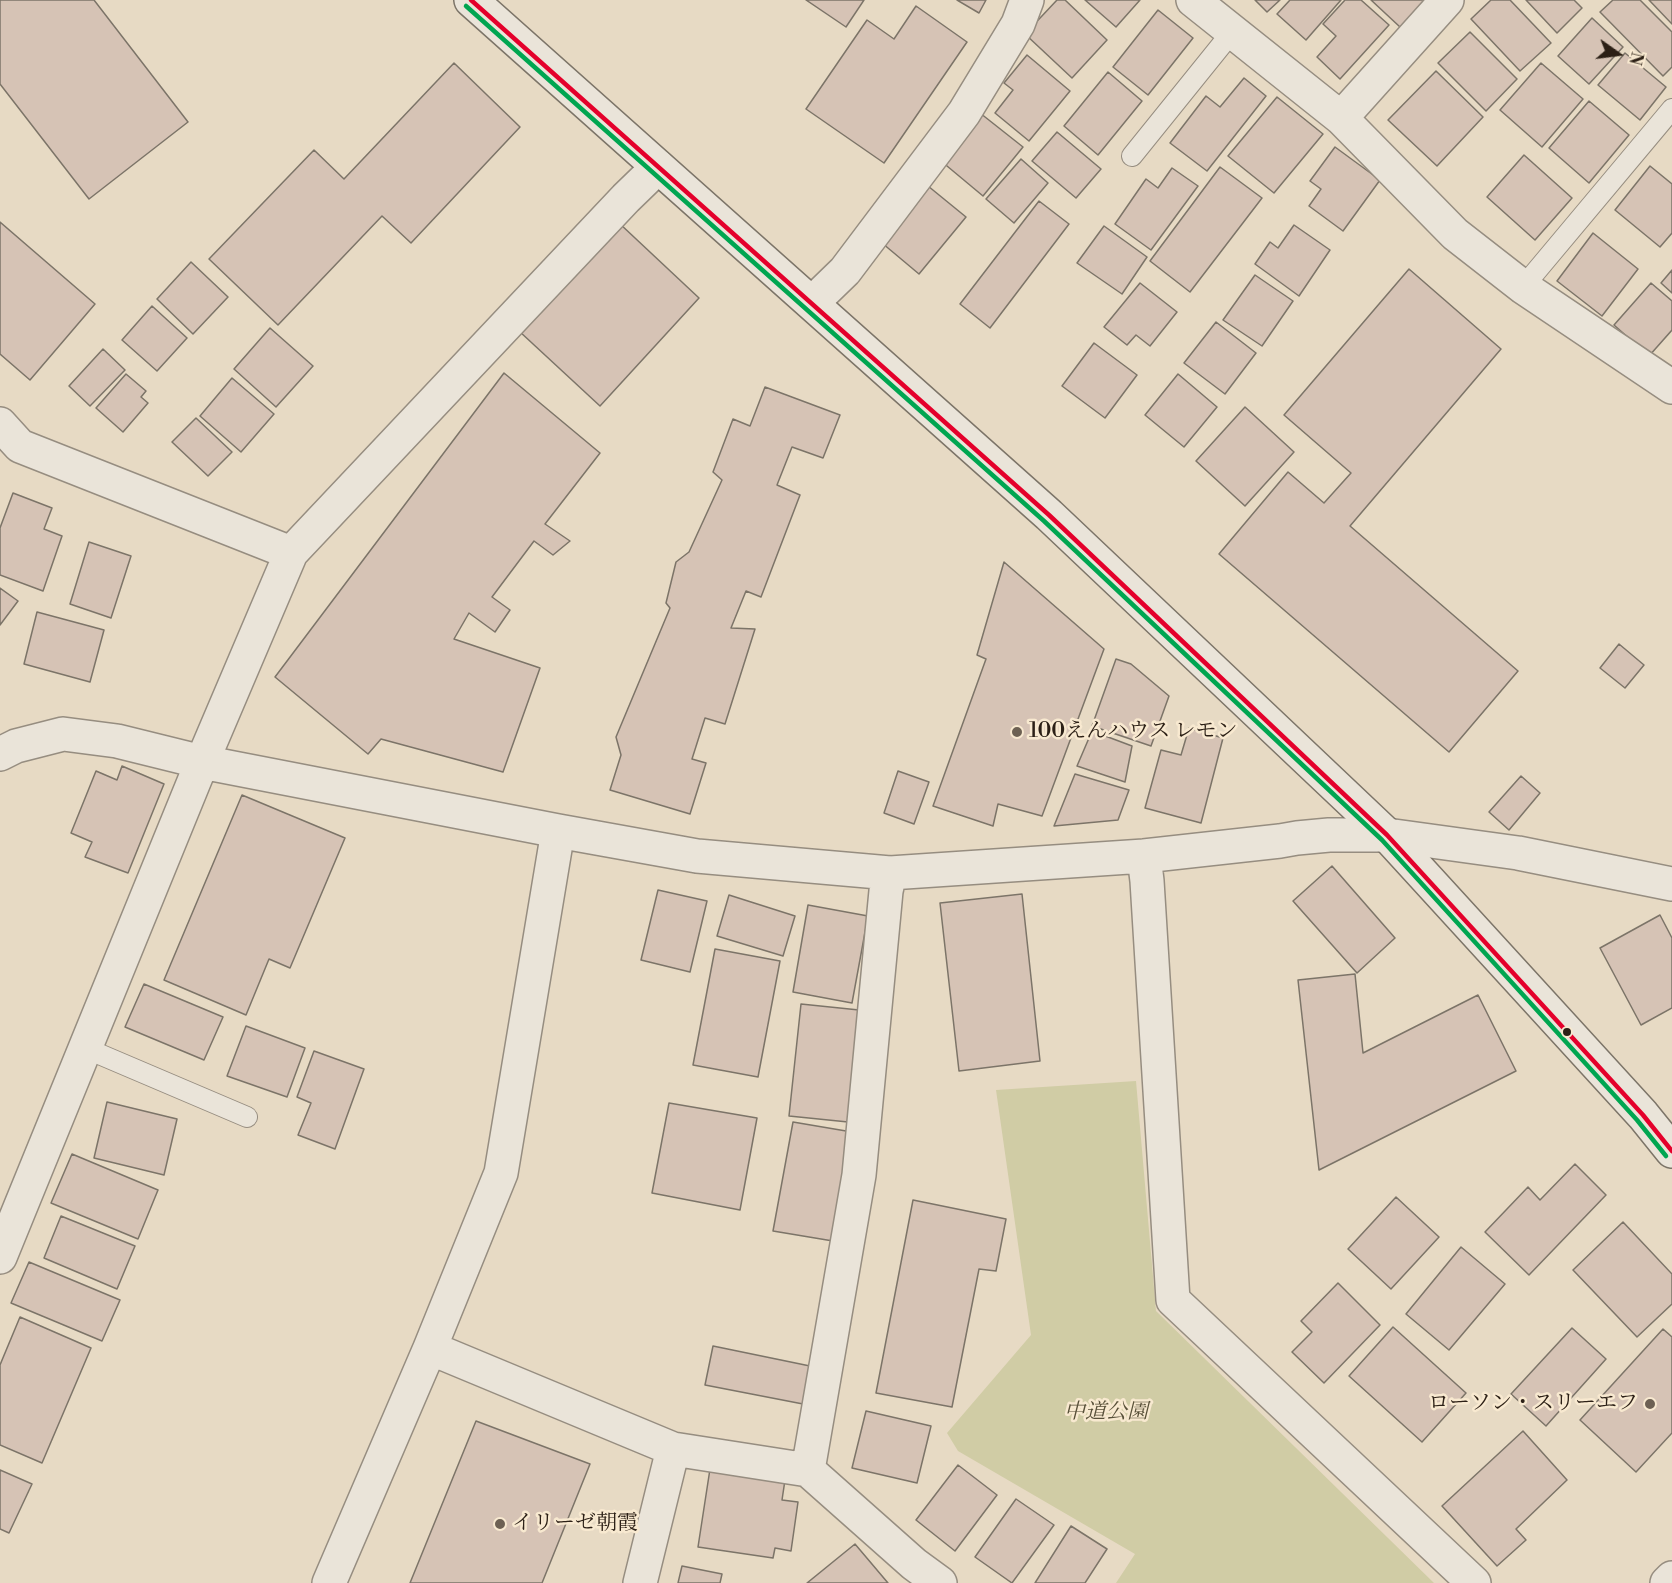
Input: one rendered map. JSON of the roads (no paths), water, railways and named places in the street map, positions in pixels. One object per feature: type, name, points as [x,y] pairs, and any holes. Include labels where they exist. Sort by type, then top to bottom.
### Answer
[{"type":"street","points":[[812,303],[845,271],[964,113],[1018,24],[1028,0]]},
{"type":"street","points":[[1193,0],[1341,118],[1455,234],[1523,287],[1672,387]]},
{"type":"street","points":[[1341,118],[1447,0]]},
{"type":"street","points":[[485,4],[658,167],[1049,515],[1387,835],[1643,1115],[1672,1151]]},
{"type":"street","points":[[0,1257],[202,762],[291,553],[658,167]]},
{"type":"street","points":[[0,424],[20,446],[291,553]]},
{"type":"street","points":[[0,754],[16,746],[63,734],[117,741],[202,762],[697,856],[890,873],[1144,856],[1280,842],[1297,838],[1387,835],[1518,853],[1672,884]]},
{"type":"street","points":[[328,1583],[430,1348],[501,1173],[558,831]]},
{"type":"street","points":[[1144,856],[1173,1300],[1474,1583]]},
{"type":"street","points":[[808,1470],[859,1175],[886,891],[890,873]]},
{"type":"street","points":[[430,1348],[673,1449],[808,1470],[914,1564],[940,1583]]},
{"type":"street","points":[[640,1583],[673,1449]]},
{"type":"street","points":[[1667,1583],[1672,1578]]},
{"type":"lane","points":[[1132,156],[1232,32]]},
{"type":"lane","points":[[1523,287],[1672,110]]},
{"type":"lane","points":[[85,1048],[247,1117]]},
{"type":"place","name":"100えんハウス レモン","points":[[1017,732]]},
{"type":"place","name":"ローソン・スリーエフ","points":[[1650,1404]]},
{"type":"place","name":"イリーゼ朝霞","points":[[500,1524]]},
{"type":"park label","name":"中道公園","points":[[1106,1413]]}]
